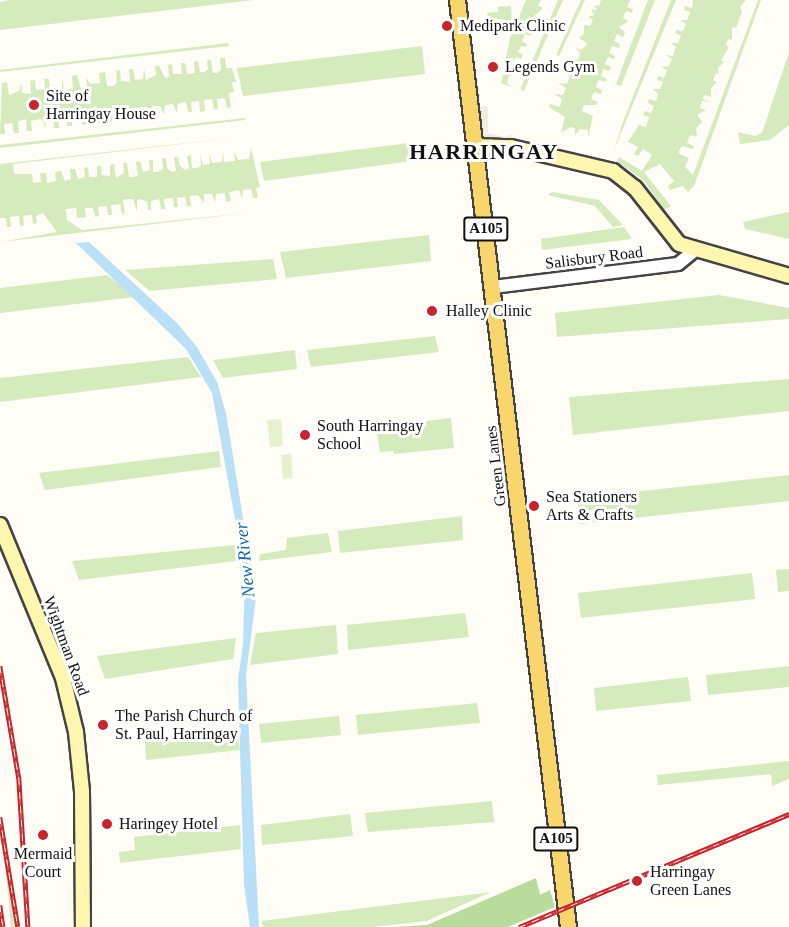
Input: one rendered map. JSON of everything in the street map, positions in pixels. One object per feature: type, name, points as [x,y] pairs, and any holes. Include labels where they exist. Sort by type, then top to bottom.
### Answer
[{"type":"main road","name":"Green Lanes","points":[[457,0],[568,927]]},
{"type":"main road","points":[[476,146],[511,147],[614,171],[635,188],[669,235],[695,250],[789,276]]},
{"type":"main road","name":"Wightman Road","points":[[0,525],[63,678],[76,732],[82,791],[83,927]]},
{"type":"street","name":"Salisbury Road","points":[[493,287],[678,264],[695,250]]},
{"type":"green space","points":[[9,0],[254,0],[0,30],[0,2]]},
{"type":"green space","points":[[526,0],[541,0],[538,6],[543,8],[533,17],[538,20],[536,25],[531,22],[527,29],[532,32],[531,36],[525,34],[522,41],[527,44],[526,47],[521,46],[518,52],[523,55],[521,59],[516,57],[512,64],[518,67],[517,70],[511,68],[510,72],[515,74],[509,76],[507,83],[511,87],[501,83],[510,38]]},
{"type":"green space","points":[[558,0],[563,0],[524,91],[520,90]]},
{"type":"green space","points":[[581,0],[585,0],[559,56],[556,55]]},
{"type":"green space","points":[[601,0],[630,0],[627,7],[633,9],[632,13],[626,11],[623,18],[629,21],[619,27],[625,32],[623,37],[617,34],[614,41],[620,44],[619,48],[612,46],[609,53],[615,56],[614,59],[608,57],[605,64],[611,67],[609,71],[603,69],[601,76],[607,79],[605,82],[599,80],[597,83],[596,87],[602,90],[601,94],[594,92],[591,99],[598,102],[596,105],[584,105],[582,111],[593,116],[588,138],[588,130],[580,129],[575,135],[575,128],[570,127],[561,133],[565,117],[549,107],[550,104],[560,107],[562,99],[554,94],[563,95],[566,88],[558,83],[567,84],[570,76],[563,73],[564,70],[570,71],[573,64],[568,62],[569,58],[578,60],[580,53],[575,47],[581,50],[586,46],[587,43],[579,38],[584,34],[584,25],[590,26],[593,20],[588,17],[594,15],[591,10],[597,10],[594,5],[599,6]]},
{"type":"green space","points":[[648,0],[655,0],[621,86],[616,84]]},
{"type":"green space","points":[[671,0],[676,0],[614,150],[623,122]]},
{"type":"green space","points":[[693,0],[746,0],[740,7],[742,12],[736,28],[732,27],[732,40],[728,39],[726,45],[729,47],[721,60],[724,62],[718,68],[719,74],[716,73],[713,80],[717,82],[711,88],[711,97],[704,95],[703,99],[710,102],[702,101],[700,108],[706,110],[697,115],[702,122],[696,128],[697,137],[690,135],[687,143],[694,146],[692,149],[682,146],[678,153],[689,158],[685,167],[693,175],[758,0],[761,0],[694,186],[688,192],[683,186],[670,190],[668,186],[674,181],[660,164],[644,172],[671,206],[664,210],[644,181],[617,161],[619,157],[642,171],[652,155],[643,149],[638,156],[634,154],[638,147],[628,142],[639,125],[646,127],[649,117],[643,115],[645,111],[651,113],[654,106],[648,103],[649,99],[656,101],[658,94],[653,89],[660,89],[663,82],[657,80],[658,76],[664,78],[667,70],[661,67],[669,66],[672,59],[666,55],[673,56],[676,47],[671,43],[678,43],[681,36],[675,33],[676,30],[683,31],[686,24],[680,20],[687,20],[690,12],[684,10],[685,6],[692,8]]},
{"type":"green space","points":[[511,6],[512,21],[488,17],[487,13],[498,12],[498,7]]},
{"type":"green space","points":[[228,43],[229,46],[0,72],[0,70]]},
{"type":"green space","points":[[422,46],[425,74],[243,96],[237,68]]},
{"type":"green space","points":[[789,52],[789,125],[770,140],[740,144],[738,132],[755,136],[762,133]]},
{"type":"green space","points":[[220,58],[225,58],[226,68],[232,68],[236,82],[232,82],[234,92],[229,93],[231,107],[227,108],[225,98],[217,99],[218,109],[214,109],[212,99],[204,100],[205,111],[200,112],[199,101],[191,102],[192,112],[188,112],[186,102],[178,104],[177,113],[173,104],[165,105],[164,115],[160,106],[152,106],[153,116],[149,117],[147,107],[137,108],[138,118],[134,109],[125,110],[126,120],[122,120],[121,111],[112,112],[113,121],[109,122],[107,109],[99,110],[100,123],[96,123],[94,111],[86,115],[87,124],[82,125],[81,115],[72,116],[72,126],[67,126],[66,116],[58,117],[59,128],[54,128],[53,117],[49,117],[45,119],[46,129],[42,119],[31,121],[32,131],[27,131],[26,120],[22,120],[18,122],[19,133],[14,133],[12,123],[4,124],[5,134],[0,134],[2,83],[7,82],[9,95],[19,91],[21,83],[22,93],[31,94],[30,81],[35,80],[36,90],[45,89],[44,79],[49,79],[50,88],[62,90],[62,77],[64,90],[73,89],[72,76],[77,75],[81,89],[87,86],[86,77],[90,84],[100,83],[99,73],[105,72],[107,86],[113,86],[117,83],[116,71],[120,70],[121,81],[130,82],[129,69],[133,69],[135,80],[143,79],[144,68],[146,80],[156,75],[155,66],[159,66],[165,78],[169,77],[168,65],[172,64],[173,74],[182,74],[181,63],[185,63],[187,74],[195,73],[194,62],[198,61],[200,72],[208,70],[207,60],[211,60],[213,73],[217,73],[221,70]]},
{"type":"green space","points":[[245,118],[245,120],[0,148],[0,145]]},
{"type":"green space","points":[[249,136],[13,164],[14,174],[32,174],[33,183],[41,182],[40,173],[46,173],[47,183],[56,181],[55,172],[61,171],[65,181],[71,179],[70,169],[75,169],[78,179],[85,177],[84,168],[88,167],[89,177],[97,177],[97,166],[101,166],[102,175],[110,176],[110,165],[114,164],[116,178],[124,173],[123,163],[127,163],[129,177],[133,177],[138,176],[136,162],[140,161],[143,172],[150,170],[149,160],[153,160],[153,172],[158,172],[163,168],[162,159],[166,158],[167,168],[172,172],[176,171],[174,157],[178,157],[180,166],[185,170],[189,169],[187,156],[191,155],[192,168],[196,168],[201,166],[200,154],[203,165],[210,164],[209,154],[212,163],[222,162],[223,152],[224,162],[235,161],[234,151],[238,160],[249,159],[251,148],[260,187],[256,188],[258,198],[253,198],[251,189],[243,190],[242,199],[239,190],[229,192],[231,201],[226,202],[225,193],[216,194],[215,203],[212,194],[204,194],[204,203],[198,195],[190,196],[191,206],[187,206],[185,197],[177,198],[178,207],[174,207],[173,198],[164,199],[165,209],[161,209],[159,199],[151,201],[151,210],[148,210],[147,202],[141,199],[137,200],[137,212],[133,199],[128,199],[123,200],[125,213],[122,214],[120,204],[111,205],[112,215],[108,215],[107,206],[98,207],[99,216],[95,217],[93,208],[85,208],[86,217],[77,218],[76,208],[66,209],[67,220],[82,230],[265,211],[0,242],[57,232],[43,213],[36,216],[37,223],[33,224],[32,215],[23,216],[24,225],[20,226],[19,216],[10,217],[11,227],[7,227],[6,218],[0,218],[0,164]]},
{"type":"green space","points":[[416,142],[420,160],[264,181],[260,162]]},
{"type":"green space","points":[[552,192],[599,200],[623,225],[613,227],[595,206],[548,195]]},
{"type":"green space","points":[[789,212],[789,239],[745,229],[743,222]]},
{"type":"green space","points":[[624,227],[632,239],[542,250],[541,239]]},
{"type":"green space","points":[[429,235],[431,261],[286,278],[280,252]]},
{"type":"green space","points":[[273,259],[277,279],[150,291],[125,270]]},
{"type":"green space","points":[[107,275],[135,297],[0,313],[0,288]]},
{"type":"green space","points":[[719,295],[789,308],[789,319],[557,337],[555,313]]},
{"type":"green space","points":[[435,336],[439,352],[311,367],[307,350]]},
{"type":"green space","points":[[295,350],[297,369],[223,378],[213,360]]},
{"type":"green space","points":[[188,357],[201,377],[0,402],[0,378]]},
{"type":"green space","points":[[789,379],[789,411],[573,435],[569,397]]},
{"type":"green space","points":[[451,418],[454,448],[394,454],[393,451],[380,452],[376,427]]},
{"type":"green space","points":[[281,419],[283,446],[270,447],[267,420]]},
{"type":"green space","points":[[219,451],[221,467],[45,490],[39,473]]},
{"type":"green space","points":[[291,454],[293,478],[283,479],[281,455]]},
{"type":"green space","points":[[789,475],[789,501],[580,524],[578,498]]},
{"type":"green space","points":[[462,516],[463,540],[340,553],[338,531]]},
{"type":"green space","points":[[328,533],[332,552],[259,561],[260,554],[286,550],[287,538]]},
{"type":"green space","points":[[235,545],[236,561],[79,580],[72,561]]},
{"type":"green space","points":[[789,569],[789,591],[778,592],[776,570]]},
{"type":"green space","points":[[752,573],[755,599],[581,618],[578,593]]},
{"type":"green space","points":[[465,613],[469,637],[348,650],[347,625]]},
{"type":"green space","points":[[336,625],[338,654],[250,665],[256,633]]},
{"type":"green space","points":[[236,638],[233,659],[105,679],[97,656]]},
{"type":"green space","points":[[789,666],[789,687],[708,695],[706,675]]},
{"type":"green space","points":[[688,677],[691,701],[596,711],[594,688]]},
{"type":"green space","points":[[477,703],[480,723],[358,735],[356,715]]},
{"type":"green space","points":[[339,716],[341,735],[261,743],[259,724]]},
{"type":"green space","points":[[237,729],[240,750],[146,760],[145,739]]},
{"type":"green space","points":[[789,761],[789,779],[772,786],[771,774],[658,785],[657,775]]},
{"type":"green space","points":[[492,801],[494,822],[368,832],[365,813]]},
{"type":"green space","points":[[350,814],[353,836],[262,845],[261,825]]},
{"type":"green space","points":[[240,825],[241,849],[120,863],[119,852],[135,850],[134,837]]},
{"type":"green space","points":[[4,852],[9,876],[14,927],[11,927]]},
{"type":"green space","points":[[536,878],[540,895],[550,890],[555,907],[508,927],[392,927],[427,925]]},
{"type":"green space","points":[[491,892],[427,921],[373,927],[263,927],[261,921]]},
{"type":"shaded area","points":[[477,107],[488,107],[488,133],[505,137],[513,133],[510,143],[481,141]]},
{"type":"water","name":"New River","points":[[89,242],[177,323],[197,347],[217,382],[226,413],[256,598],[246,675],[259,927],[250,927],[244,884],[238,679],[243,644],[245,574],[212,393],[186,349],[76,243]]},
{"type":"railway","points":[[0,666],[19,778],[28,927]]},
{"type":"railway","points":[[519,927],[789,814]]},
{"type":"railway","points":[[0,817],[18,927]]},
{"type":"railway","points":[[0,905],[3,927]]},
{"type":"place","name":"Medipark Clinic","points":[[447,26]]},
{"type":"place","name":"Legends Gym","points":[[493,67]]},
{"type":"place","name":"Site of Harringay House","points":[[34,105]]},
{"type":"place","name":"Halley Clinic","points":[[432,311]]},
{"type":"place","name":"South Harringay School","points":[[305,435]]},
{"type":"place","name":"Sea Stationers Arts & Crafts","points":[[534,506]]},
{"type":"place","name":"The Parish Church of St. Paul, Harringay","points":[[103,725]]},
{"type":"place","name":"Haringey Hotel","points":[[107,824]]},
{"type":"place","name":"Mermaid Court","points":[[43,835]]},
{"type":"place","name":"Harringay Green Lanes","points":[[637,881]]},
{"type":"district","name":"HARRINGAY","points":[[484,152]]}]
